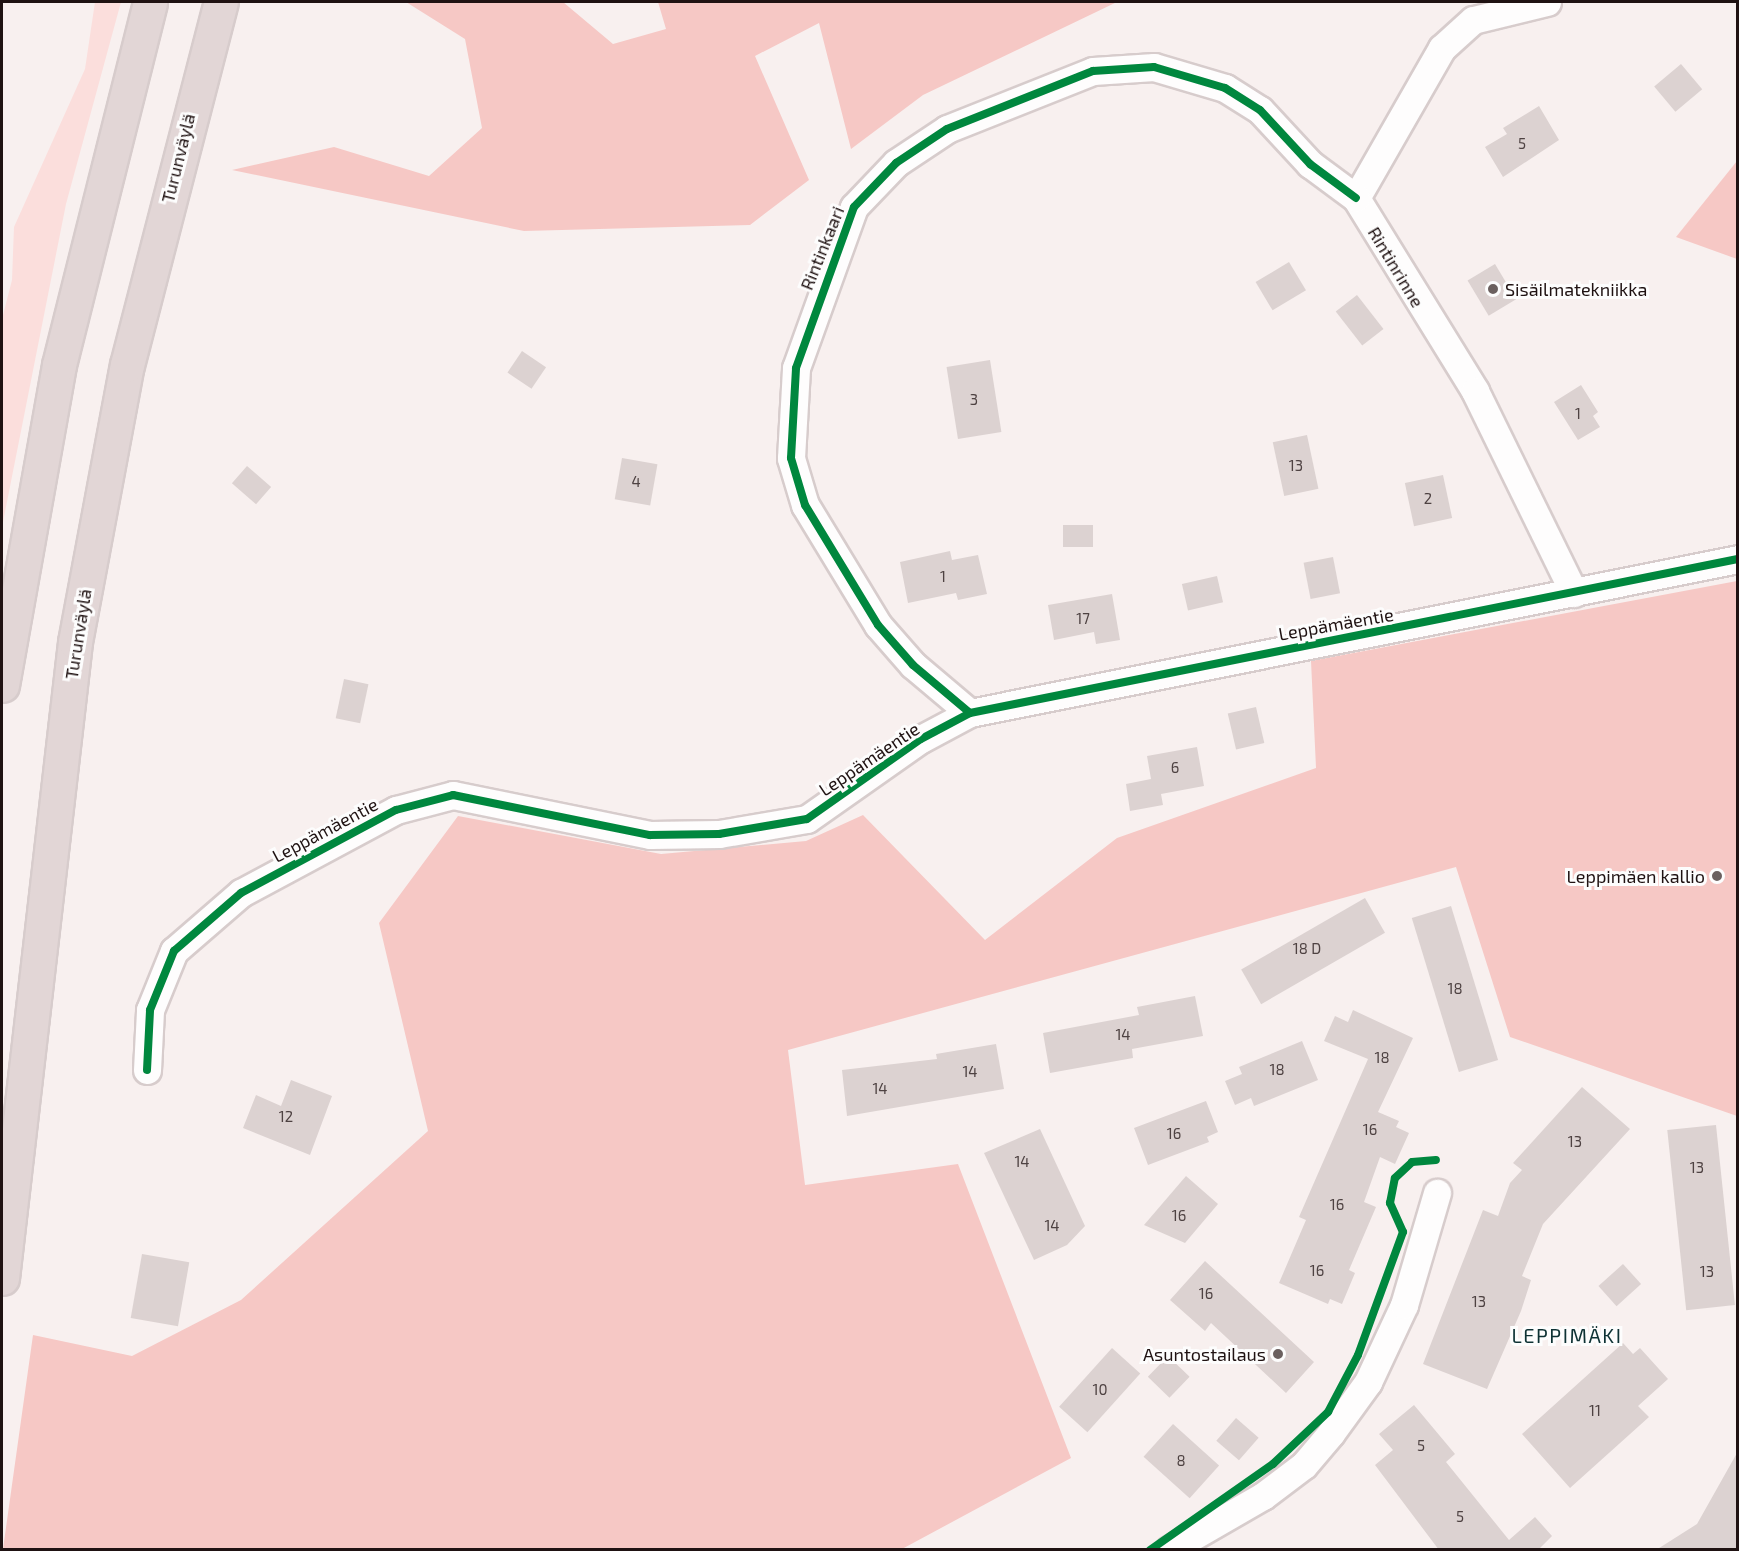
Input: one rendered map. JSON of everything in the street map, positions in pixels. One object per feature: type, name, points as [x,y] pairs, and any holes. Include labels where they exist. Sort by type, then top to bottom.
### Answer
[{"type":"highway","points":[[2,686],[59,365],[150,2]]},
{"type":"highway","name":"Turunväylä","points":[[2,1278],[75,642],[127,365],[221,2]]},
{"type":"street","points":[[1356,198],[1442,48],[1473,20],[1547,2]]},
{"type":"street","name":"Rintinkaari","points":[[970,713],[913,665],[879,626],[805,504],[791,458],[796,368],[854,207],[896,163],[956,125],[1093,71],[1154,67],[1225,88],[1260,110],[1310,164],[1356,198]]},
{"type":"street","name":"Rintinrinne","points":[[1356,198],[1475,391],[1574,592]]},
{"type":"street","name":"Leppämäentie","points":[[147,1070],[150,1010],[174,951],[241,894],[396,810],[453,795],[650,836],[719,834],[807,819],[921,739],[970,713],[1737,560]]},
{"type":"street","points":[[1169,1550],[1263,1496],[1304,1465],[1331,1433],[1368,1382],[1404,1305],[1437,1193]]},
{"type":"shaded area","points":[[95,2],[121,2],[66,204],[2,527],[2,319],[12,280],[14,227],[85,69]]},
{"type":"shaded area","points":[[406,2],[563,2],[613,44],[666,29],[658,2],[1117,2],[923,95],[851,149],[819,23],[755,56],[809,180],[750,225],[524,231],[232,170],[334,147],[429,176],[482,128],[465,39]]},
{"type":"shaded area","points":[[1737,161],[1737,259],[1676,237]]},
{"type":"shaded area","points":[[1737,581],[1737,1116],[1510,1037],[1456,867],[788,1050],[805,1185],[958,1164],[1071,1458],[902,1549],[3,1549],[33,1335],[132,1356],[241,1300],[428,1131],[379,923],[458,816],[661,854],[806,841],[863,815],[985,940],[1117,838],[1316,768],[1311,661]]},
{"type":"building","points":[[1681,64],[1702,89],[1675,112],[1654,86]]},
{"type":"building","points":[[1539,106],[1559,140],[1503,177],[1485,147],[1507,134],[1503,128]]},
{"type":"building","points":[[1289,262],[1306,290],[1273,310],[1256,282]]},
{"type":"building","points":[[1495,264],[1516,299],[1489,316],[1468,280]]},
{"type":"building","points":[[1357,295],[1383,329],[1362,346],[1336,312]]},
{"type":"building","points":[[522,351],[546,367],[532,389],[507,373]]},
{"type":"building","points":[[990,360],[1001,432],[958,439],[947,367]]},
{"type":"building","points":[[1581,385],[1598,412],[1593,416],[1600,427],[1578,440],[1554,402]]},
{"type":"building","points":[[1307,435],[1318,489],[1284,496],[1273,442]]},
{"type":"building","points":[[622,458],[657,464],[650,506],[615,499]]},
{"type":"building","points":[[247,466],[271,487],[256,504],[232,483]]},
{"type":"building","points":[[1443,475],[1452,518],[1414,526],[1405,483]]},
{"type":"building","points":[[1063,525],[1093,525],[1093,547],[1063,547]]},
{"type":"building","points":[[950,551],[952,560],[978,555],[987,594],[958,600],[956,593],[908,603],[900,562]]},
{"type":"building","points":[[1333,557],[1340,593],[1311,599],[1304,563]]},
{"type":"building","points":[[1217,576],[1223,602],[1188,610],[1182,584]]},
{"type":"building","points":[[1112,594],[1120,640],[1096,644],[1094,632],[1054,640],[1048,605]]},
{"type":"building","points":[[344,679],[368,684],[360,723],[336,718]]},
{"type":"building","points":[[1256,707],[1264,743],[1236,750],[1228,714]]},
{"type":"building","points":[[1197,747],[1204,786],[1161,794],[1163,805],[1130,811],[1126,784],[1151,779],[1147,756]]},
{"type":"building","points":[[1365,898],[1385,933],[1261,1004],[1241,970]]},
{"type":"building","points":[[1451,906],[1498,1060],[1459,1072],[1412,918]]},
{"type":"building","points":[[1195,996],[1203,1036],[1132,1049],[1133,1058],[1050,1073],[1043,1033],[1139,1015],[1137,1007]]},
{"type":"building","points":[[1353,1010],[1413,1038],[1378,1112],[1399,1121],[1396,1127],[1409,1133],[1395,1164],[1380,1157],[1364,1202],[1376,1207],[1349,1270],[1355,1273],[1342,1304],[1330,1299],[1328,1304],[1279,1283],[1306,1220],[1299,1217],[1368,1059],[1324,1041],[1335,1016],[1348,1022]]},
{"type":"building","points":[[1302,1041],[1318,1080],[1254,1106],[1251,1098],[1235,1105],[1225,1081],[1242,1074],[1239,1067]]},
{"type":"building","points":[[996,1044],[1004,1089],[847,1116],[842,1070],[937,1059],[936,1054]]},
{"type":"building","points":[[291,1080],[332,1096],[310,1155],[243,1128],[256,1095],[281,1106]]},
{"type":"building","points":[[1582,1087],[1630,1129],[1543,1224],[1522,1276],[1531,1280],[1521,1311],[1487,1389],[1423,1364],[1483,1210],[1498,1216],[1510,1183],[1522,1170],[1513,1163]]},
{"type":"building","points":[[1206,1101],[1218,1132],[1207,1137],[1209,1142],[1148,1165],[1134,1128]]},
{"type":"building","points":[[1716,1125],[1735,1305],[1686,1310],[1667,1130]]},
{"type":"building","points":[[1040,1129],[1085,1226],[1067,1245],[1034,1260],[984,1153]]},
{"type":"building","points":[[1186,1176],[1218,1204],[1185,1243],[1144,1225]]},
{"type":"building","points":[[142,1254],[189,1262],[178,1326],[131,1318]]},
{"type":"building","points":[[1205,1261],[1314,1362],[1286,1393],[1211,1323],[1205,1331],[1170,1300]]},
{"type":"building","points":[[1623,1264],[1641,1284],[1617,1306],[1598,1286]]},
{"type":"building","points":[[1623,1343],[1633,1354],[1640,1348],[1668,1379],[1638,1406],[1649,1417],[1570,1488],[1522,1434]]},
{"type":"building","points":[[1112,1348],[1140,1373],[1087,1432],[1059,1407]]},
{"type":"building","points":[[1168,1356],[1190,1377],[1169,1398],[1148,1377]]},
{"type":"building","points":[[1414,1405],[1455,1454],[1446,1462],[1509,1540],[1535,1517],[1552,1536],[1538,1550],[1439,1550],[1375,1465],[1393,1450],[1379,1434]]},
{"type":"building","points":[[1236,1418],[1259,1438],[1239,1460],[1216,1441]]},
{"type":"building","points":[[1173,1424],[1219,1465],[1190,1498],[1144,1457]]},
{"type":"building","points":[[1737,1453],[1737,1550],[1656,1550],[1697,1524]]},
{"type":"cycle path","points":[[970,713],[913,665],[878,625],[805,505],[791,458],[796,368],[854,207],[896,163],[947,129],[1093,71],[1154,67],[1225,88],[1260,110],[1310,164],[1356,198]]},
{"type":"cycle path","points":[[147,1070],[150,1010],[174,951],[241,893],[396,810],[453,795],[650,835],[719,834],[807,819],[921,739],[970,713],[1738,559]]},
{"type":"cycle path","points":[[1150,1550],[1273,1464],[1328,1412],[1358,1355],[1403,1232],[1390,1203],[1395,1178],[1412,1162],[1436,1160]]},
{"type":"place","name":"Sisäilmatekniikka","points":[[1493,289]]},
{"type":"place","name":"Leppimäen kallio","points":[[1717,876]]},
{"type":"place","name":"Asuntostailaus","points":[[1278,1354]]},
{"type":"district","name":"LEPPIMÄKI","points":[[1567,1335]]}]
